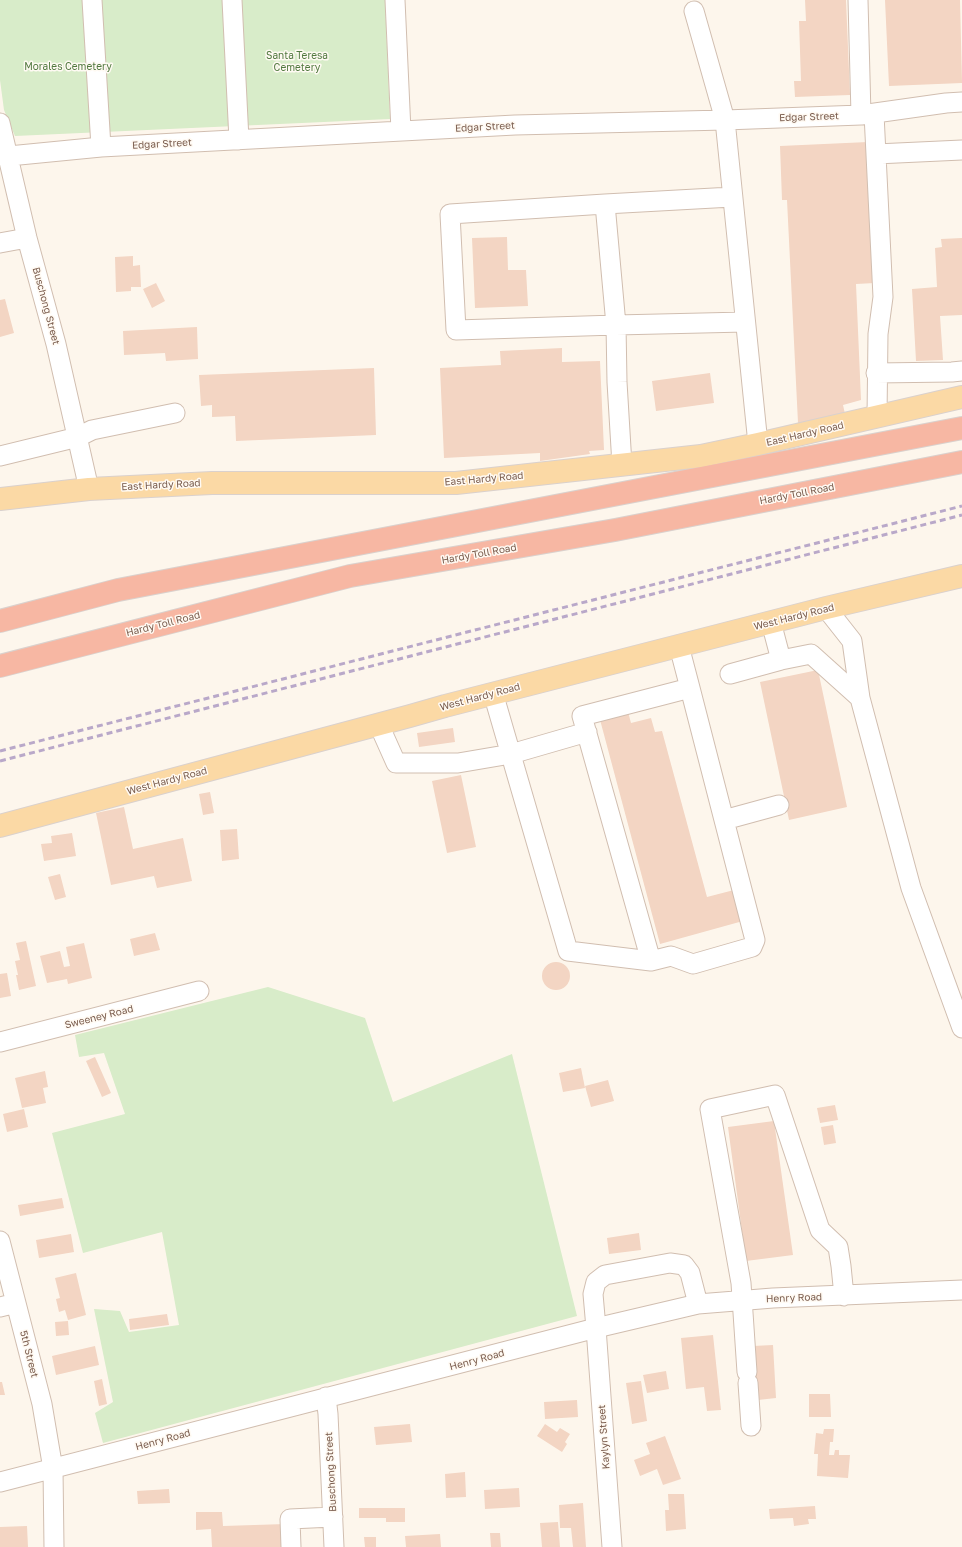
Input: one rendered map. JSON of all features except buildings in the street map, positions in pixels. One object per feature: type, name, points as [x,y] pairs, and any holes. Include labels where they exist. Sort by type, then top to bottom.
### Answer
[{"type":"highway","points":[[0,621],[118,590],[962,428]]},
{"type":"highway","name":"Hardy Toll Road","points":[[0,666],[350,576],[615,530],[962,462]]},
{"type":"main road","name":"East Hardy Road","points":[[0,499],[90,489],[212,483],[456,483],[701,456],[962,397]]},
{"type":"main road","name":"West Hardy Road","points":[[0,826],[379,725],[493,693],[826,608],[962,576]]},
{"type":"street","points":[[92,0],[101,147]]},
{"type":"street","points":[[232,0],[239,140]]},
{"type":"street","points":[[395,0],[400,131]]},
{"type":"street","points":[[858,0],[868,114],[876,154],[882,263],[883,297],[878,334],[876,373],[877,417]]},
{"type":"street","points":[[694,11],[725,120],[758,444]]},
{"type":"street","name":"Edgar Street","points":[[9,156],[101,147],[515,125],[725,120],[868,114],[962,102]]},
{"type":"street","name":"Buschong Street","points":[[0,123],[9,156],[27,238],[56,344],[90,489]]},
{"type":"street","points":[[876,154],[962,150]]},
{"type":"street","points":[[732,197],[450,214],[456,330],[745,322]]},
{"type":"street","points":[[605,204],[616,325],[617,382],[622,465]]},
{"type":"street","points":[[0,243],[27,238]]},
{"type":"street","points":[[876,373],[962,371]]},
{"type":"street","points":[[0,456],[78,437],[92,430],[175,413]]},
{"type":"street","points":[[826,608],[852,640],[860,698],[911,888],[962,1028]]},
{"type":"street","points":[[771,622],[782,660]]},
{"type":"street","points":[[493,693],[568,951],[651,961],[671,956],[693,964],[752,947],[755,940],[679,646]]},
{"type":"street","points":[[730,674],[811,654],[860,698]]},
{"type":"street","points":[[651,961],[582,716],[690,688]]},
{"type":"street","points":[[379,725],[396,763],[458,763],[511,754],[587,732]]},
{"type":"street","points":[[724,820],[779,805]]},
{"type":"street","name":"Sweeney Road","points":[[0,1042],[199,991]]},
{"type":"street","points":[[751,1426],[741,1283],[710,1109],[775,1095],[820,1230],[838,1247],[844,1296]]},
{"type":"street","name":"5th Street","points":[[0,1241],[8,1305],[42,1404],[53,1469],[54,1547]]},
{"type":"street","name":"Kaylyn Street","points":[[612,1547],[593,1294],[596,1282],[605,1276],[670,1263],[684,1265],[690,1273],[698,1304]]},
{"type":"street","name":"Henry Road","points":[[0,1482],[596,1328],[698,1304],[743,1300],[962,1290]]},
{"type":"street","name":"Buschong Street","points":[[326,1397],[334,1547]]},
{"type":"street","points":[[291,1547],[290,1519],[333,1517]]},
{"type":"green space","name":"Morales Cemetery","points":[[0,0],[385,0],[390,119],[15,136],[4,110],[0,80]]},
{"type":"green space","points":[[268,987],[365,1018],[393,1102],[512,1054],[577,1316],[103,1443],[95,1413],[113,1402],[94,1309],[120,1311],[129,1332],[179,1325],[162,1232],[83,1253],[52,1133],[125,1114],[104,1053],[79,1057],[75,1035]]},
{"type":"railway","points":[[0,751],[962,506]]},
{"type":"railway","points":[[0,761],[962,515]]},
{"type":"park label","name":"Santa Teresa Cemetery","points":[[297,62]]}]
